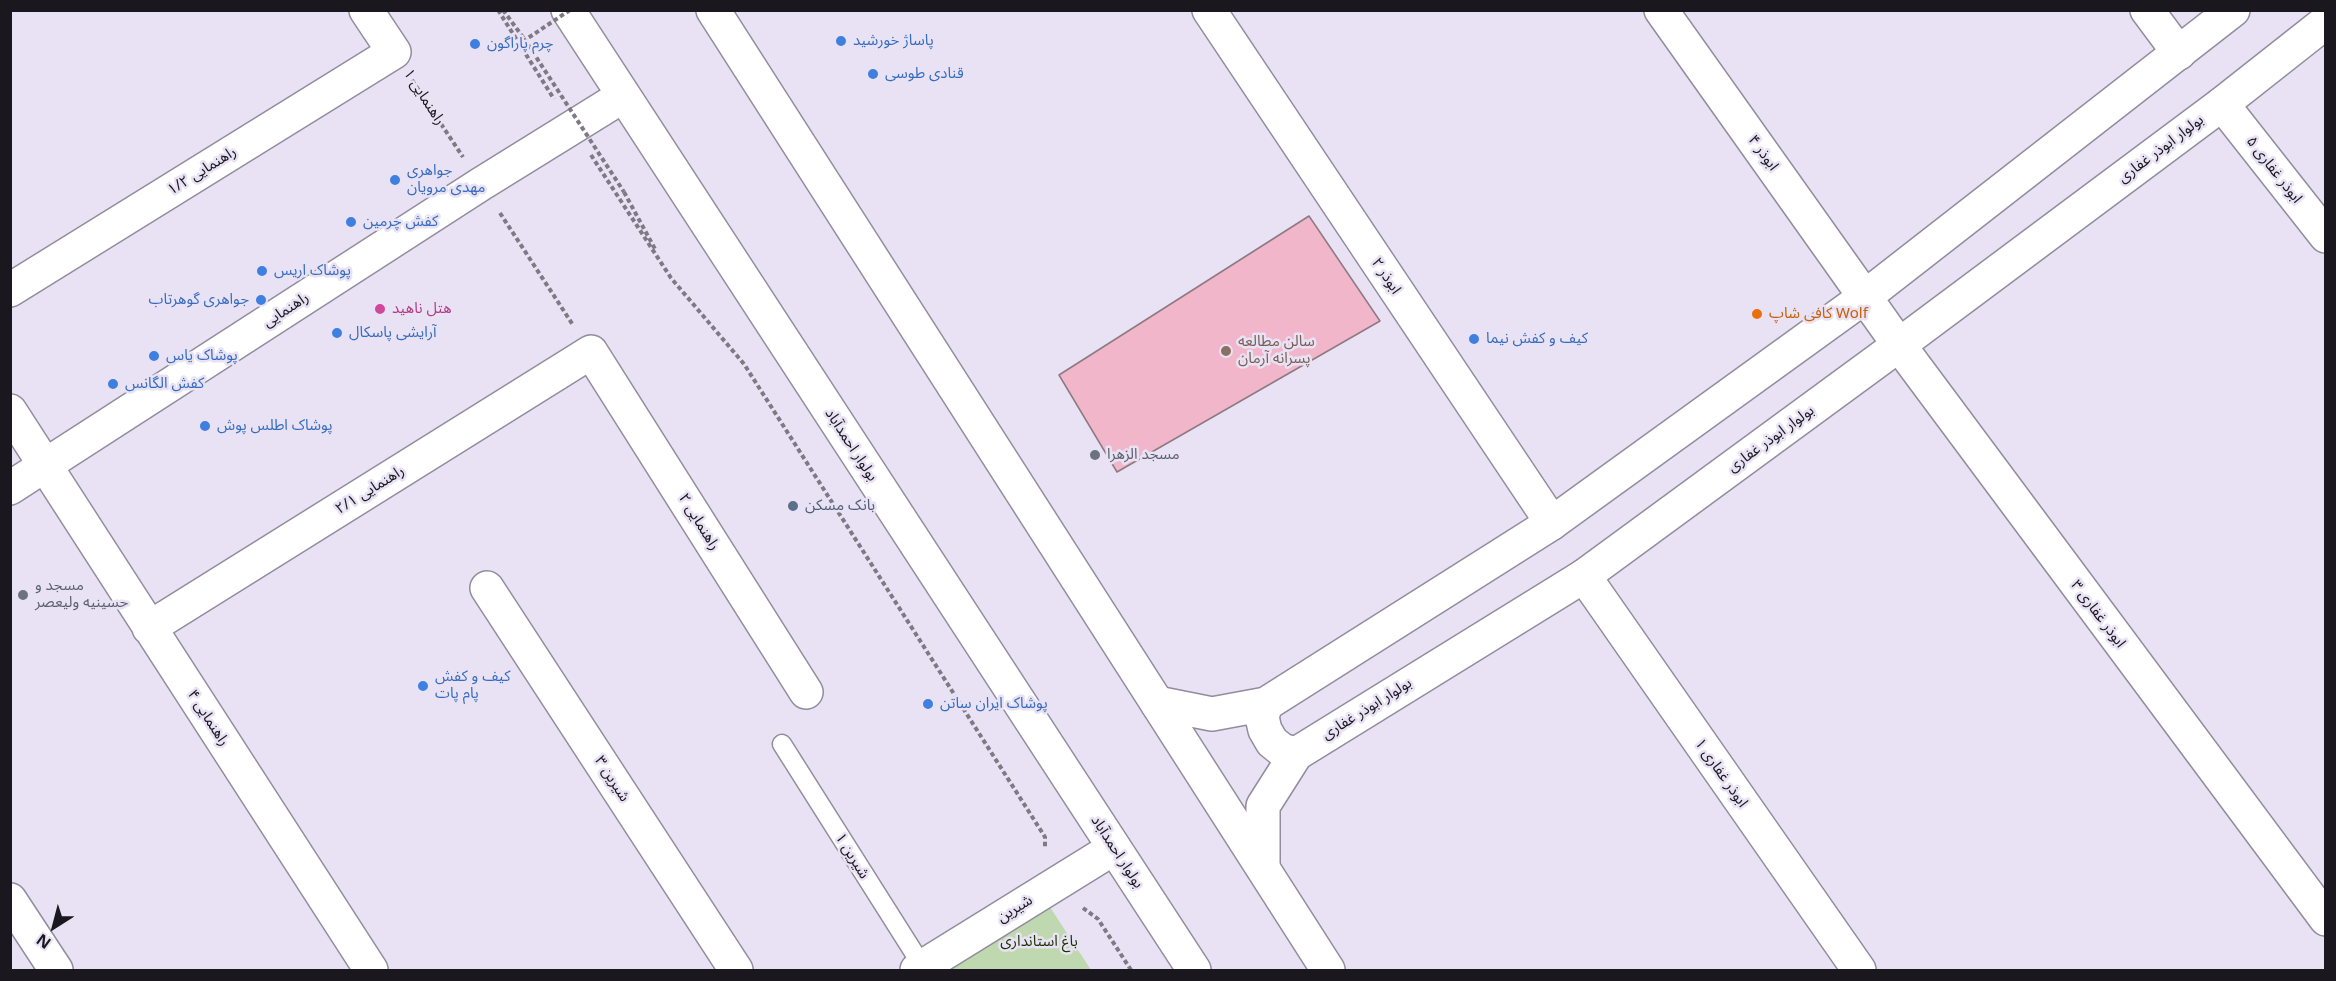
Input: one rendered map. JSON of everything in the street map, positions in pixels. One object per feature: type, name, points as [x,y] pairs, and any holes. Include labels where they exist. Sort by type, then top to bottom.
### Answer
[{"type":"street","name":"راهنمایی ۱","points":[[366,10],[394,52]]},
{"type":"street","name":"بولوار احمدآباد","points":[[569,10],[1194,970]]},
{"type":"street","points":[[713,10],[1328,970]]},
{"type":"street","name":"ابوذر ۴","points":[[1661,10],[1899,345]]},
{"type":"street","points":[[2147,10],[2180,53]]},
{"type":"street","points":[[1157,703],[1212,714],[1266,704],[1552,524],[1866,296],[2233,10]]},
{"type":"street","name":"ابوذر ۲","points":[[1215,19],[1552,524]]},
{"type":"street","name":"بولوار ابوذر غفاری","points":[[1263,868],[1263,806],[1296,754],[1584,576],[2222,104],[2325,22]]},
{"type":"street","name":"راهنمایی ۱/۲","points":[[10,290],[394,52]]},
{"type":"street","name":"راهنمایی","points":[[10,488],[481,184],[623,96]]},
{"type":"street","name":"ابوذر غفاری ۵","points":[[2222,104],[2325,236]]},
{"type":"street","name":"ابوذر غفاری ۳","points":[[1899,345],[2325,919]]},
{"type":"street","name":"راهنمایی ۲/۱","points":[[149,628],[591,352]]},
{"type":"street","name":"راهنمایی ۲","points":[[591,352],[806,692]]},
{"type":"street","name":"راهنمایی ۴","points":[[10,411],[371,970]]},
{"type":"street","name":"ابوذر غفاری ۱","points":[[1584,576],[1859,970]]},
{"type":"street","name":"شیرین ۳","points":[[487,588],[736,970]]},
{"type":"street","points":[[1266,704],[1262,717],[1265,730],[1272,742],[1282,750],[1296,754]]},
{"type":"street","name":"شیرین","points":[[920,969],[1114,848]]},
{"type":"street","points":[[10,900],[56,970]]},
{"type":"lane","name":"شیرین ۱","points":[[782,744],[920,969]]},
{"type":"path","points":[[501,10],[525,40],[624,192],[671,278]]},
{"type":"path","points":[[501,10],[573,128],[671,278],[744,364],[1045,837],[1044,862],[1068,897],[1098,919],[1131,970]]},
{"type":"path","points":[[525,40],[569,10]]},
{"type":"path","name":"راهنمایی ۱","points":[[394,52],[591,352]]},
{"type":"green space","name":"باغ استانداری","points":[[1048,904],[1091,970],[942,970]]},
{"type":"building","name":"سالن مطالعه پسرانه آرمان","points":[[1309,216],[1380,321],[1117,472],[1059,375]]},
{"type":"place","name":"پاساژ خورشید","points":[[841,41]]},
{"type":"place","name":"چرم پاراگون","points":[[475,44]]},
{"type":"place","name":"قنادی طوسی","points":[[873,74]]},
{"type":"place","name":"جواهری مهدی مرویان","points":[[395,180]]},
{"type":"place","name":"کفش چرمین","points":[[351,222]]},
{"type":"place","name":"پوشاک اریس","points":[[262,271]]},
{"type":"place","name":"جواهری گوهرتاب","points":[[261,300]]},
{"type":"place","name":"هتل ناهید","points":[[380,309]]},
{"type":"place","name":"کافی شاپ Wolf","points":[[1757,314]]},
{"type":"place","name":"آرایشی پاسکال","points":[[337,333]]},
{"type":"place","name":"کیف و کفش نیما","points":[[1474,339]]},
{"type":"place","name":"سالن مطالعه پسرانه آرمان","points":[[1226,351]]},
{"type":"place","name":"پوشاک یاس","points":[[154,356]]},
{"type":"place","name":"کفش الگانس","points":[[113,384]]},
{"type":"place","name":"پوشاک اطلس پوش","points":[[205,426]]},
{"type":"place","name":"مسجد الزهرا","points":[[1095,455]]},
{"type":"place","name":"بانک مسکن","points":[[793,506]]},
{"type":"place","name":"مسجد و حسینیه ولیعصر","points":[[23,595]]},
{"type":"place","name":"کیف و کفش پام پات","points":[[423,686]]},
{"type":"place","name":"پوشاک ایران ساتن","points":[[928,704]]}]
